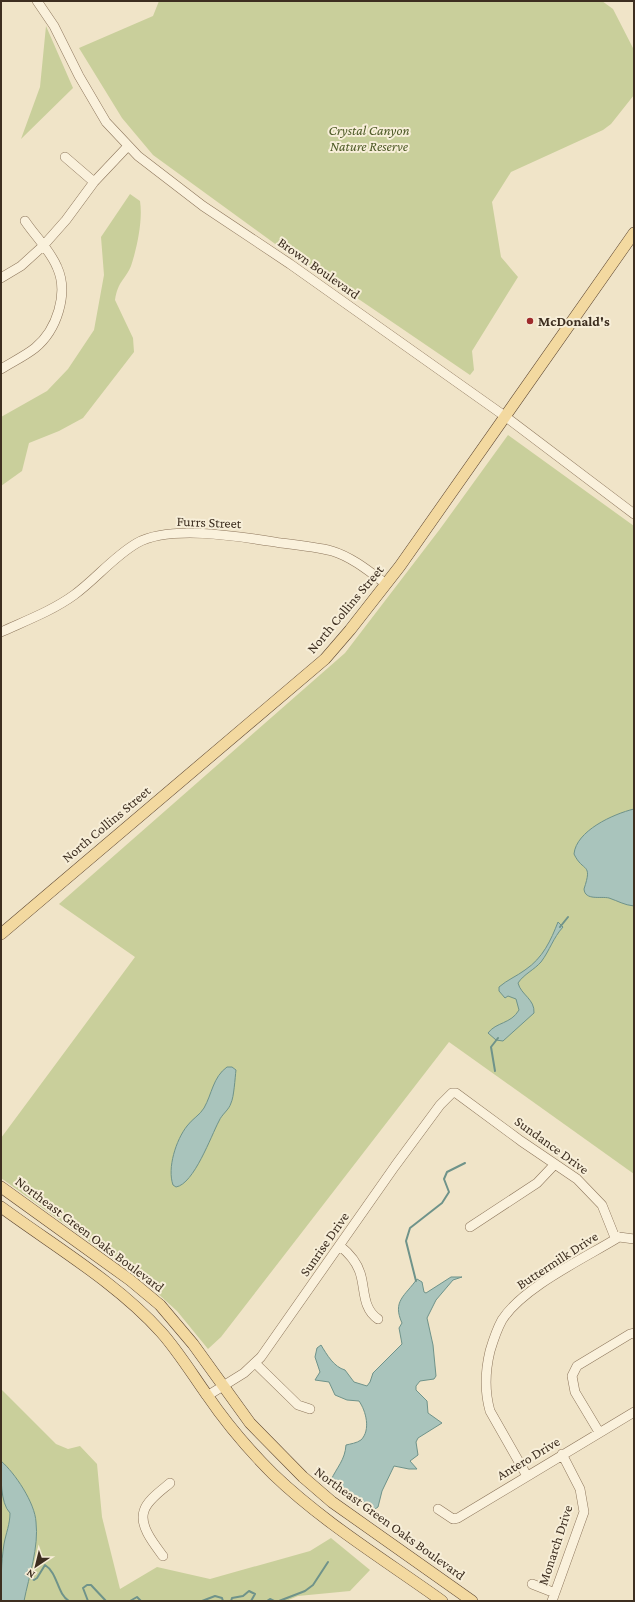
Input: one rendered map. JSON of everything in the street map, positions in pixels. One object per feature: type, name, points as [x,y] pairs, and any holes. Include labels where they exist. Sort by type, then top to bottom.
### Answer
[{"type":"main road","name":"North Collins Street","points":[[1,934],[325,659],[386,584],[506,417],[634,233]]},
{"type":"main road","name":"Northeast Green Oaks Boulevard","points":[[1,1187],[151,1297],[186,1335],[250,1423],[303,1477],[332,1502],[472,1601]]},
{"type":"main road","points":[[1,1207],[102,1280],[139,1310],[176,1349],[207,1396],[249,1449],[298,1496],[320,1514],[442,1601]]},
{"type":"street","name":"Brown Boulevard","points":[[37,1],[54,26],[106,122],[128,146],[150,166],[203,206],[290,264],[506,417],[634,514]]},
{"type":"street","points":[[1,278],[21,266],[43,246],[66,220],[94,182],[128,146]]},
{"type":"street","points":[[65,157],[94,182]]},
{"type":"street","points":[[1,369],[28,354],[44,339],[59,311],[62,285],[60,276],[53,260],[25,222]]},
{"type":"street","name":"Furrs Street","points":[[1,632],[65,601],[87,585],[115,559],[137,543],[167,535],[204,534],[316,548],[333,552],[349,559],[365,568],[386,584]]},
{"type":"street","name":"Sundance Drive","points":[[451,1094],[456,1093],[577,1179],[598,1199],[608,1216],[614,1235],[619,1237]]},
{"type":"street","name":"Sunrise Drive","points":[[207,1396],[223,1387],[255,1363],[340,1246],[395,1166],[451,1094]]},
{"type":"street","points":[[470,1227],[538,1183],[555,1164]]},
{"type":"street","name":"Buttermilk Drive","points":[[527,1476],[490,1411],[487,1400],[485,1380],[487,1365],[502,1320],[522,1298],[619,1237],[634,1239]]},
{"type":"street","points":[[340,1246],[351,1255],[357,1265],[368,1308],[378,1318]]},
{"type":"street","points":[[600,1432],[575,1392],[572,1376],[577,1366],[634,1333]]},
{"type":"street","points":[[255,1363],[295,1403],[310,1409]]},
{"type":"street","name":"Antero Drive","points":[[438,1509],[453,1519],[458,1518],[634,1412]]},
{"type":"street","name":"Monarch Drive","points":[[553,1597],[584,1512],[584,1502],[580,1489],[562,1454]]},
{"type":"street","points":[[163,1556],[148,1536],[143,1518],[144,1510],[148,1504],[170,1483]]},
{"type":"street","points":[[532,1584],[553,1597]]},
{"type":"green space","name":"Crystal Canyon Nature Reserve","points":[[159,1],[602,1],[613,9],[634,50],[634,95],[611,124],[603,130],[511,172],[492,202],[501,257],[518,277],[472,351],[474,370],[470,375],[291,253],[289,254],[153,155],[122,118],[79,48],[153,16]]},
{"type":"green space","points":[[46,26],[73,88],[21,139],[40,87]]},
{"type":"green space","points":[[130,194],[140,201],[141,217],[139,234],[131,266],[120,285],[115,300],[133,338],[134,352],[83,418],[59,431],[29,443],[22,471],[1,486],[1,417],[47,391],[68,369],[94,330],[104,275],[101,237]]},
{"type":"green space","points":[[508,435],[634,526],[634,1174],[449,1042],[221,1337],[208,1349],[177,1311],[144,1281],[1,1178],[1,1138],[135,957],[59,904],[345,653],[440,529]]},
{"type":"green space","points":[[1,1389],[56,1444],[68,1449],[80,1446],[97,1464],[102,1517],[120,1589],[157,1567],[210,1579],[310,1551],[331,1538],[370,1570],[350,1591],[298,1596],[286,1601],[1,1601]]},
{"type":"water","points":[[634,809],[634,906],[609,898],[590,897],[585,893],[584,889],[588,875],[586,868],[577,860],[574,854],[576,846],[588,831],[606,819]]},
{"type":"water","points":[[558,922],[563,927],[544,958],[518,983],[532,1004],[534,1013],[503,1041],[496,1040],[488,1033],[491,1029],[508,1021],[516,1015],[519,1010],[516,999],[508,996],[505,998],[499,991],[499,987],[525,970],[537,960],[549,942]]},
{"type":"water","points":[[227,1067],[232,1067],[236,1070],[233,1096],[230,1105],[220,1119],[207,1148],[195,1169],[183,1184],[176,1187],[173,1185],[171,1171],[176,1146],[183,1132],[204,1108],[216,1081],[222,1071]]},
{"type":"water","points":[[451,1277],[462,1277],[453,1280],[436,1300],[427,1318],[433,1345],[436,1376],[434,1379],[420,1381],[416,1386],[416,1390],[427,1401],[428,1413],[442,1423],[418,1438],[416,1442],[418,1455],[410,1461],[417,1469],[394,1466],[382,1491],[378,1507],[373,1509],[341,1492],[333,1485],[331,1480],[342,1459],[346,1445],[361,1440],[367,1426],[364,1410],[359,1401],[347,1400],[335,1395],[329,1382],[315,1380],[320,1372],[315,1357],[317,1348],[321,1345],[331,1360],[337,1366],[345,1370],[354,1382],[367,1386],[373,1373],[402,1344],[399,1328],[402,1323],[398,1309],[404,1295],[417,1279],[422,1282],[424,1292],[426,1293]]},
{"type":"water","points":[[1,1461],[18,1481],[35,1514],[37,1532],[36,1541],[24,1601],[1,1601],[2,1558],[10,1513],[4,1503],[1,1481]]},
{"type":"waterway","points":[[560,927],[568,917]]},
{"type":"waterway","points":[[495,1071],[491,1047],[498,1038]]},
{"type":"waterway","points":[[416,1281],[406,1241],[410,1228],[442,1203],[449,1192],[444,1179],[447,1172],[465,1163]]},
{"type":"waterway","points":[[279,1601],[305,1591],[313,1585],[328,1562]]},
{"type":"waterway","points":[[28,1576],[34,1580],[37,1578],[45,1565],[53,1573],[62,1594],[69,1601]]},
{"type":"waterway","points":[[88,1601],[83,1588],[87,1585],[91,1585],[106,1601]]},
{"type":"waterway","points":[[231,1601],[232,1598],[243,1596],[249,1591],[255,1594],[251,1601]]},
{"type":"waterway","points":[[202,1601],[215,1596],[222,1598],[223,1601]]},
{"type":"waterway","points":[[130,1601],[137,1597],[141,1601]]},
{"type":"waterway","points":[[267,1601],[270,1599],[274,1601]]},
{"type":"place","name":"McDonald's","points":[[530,321]]}]
